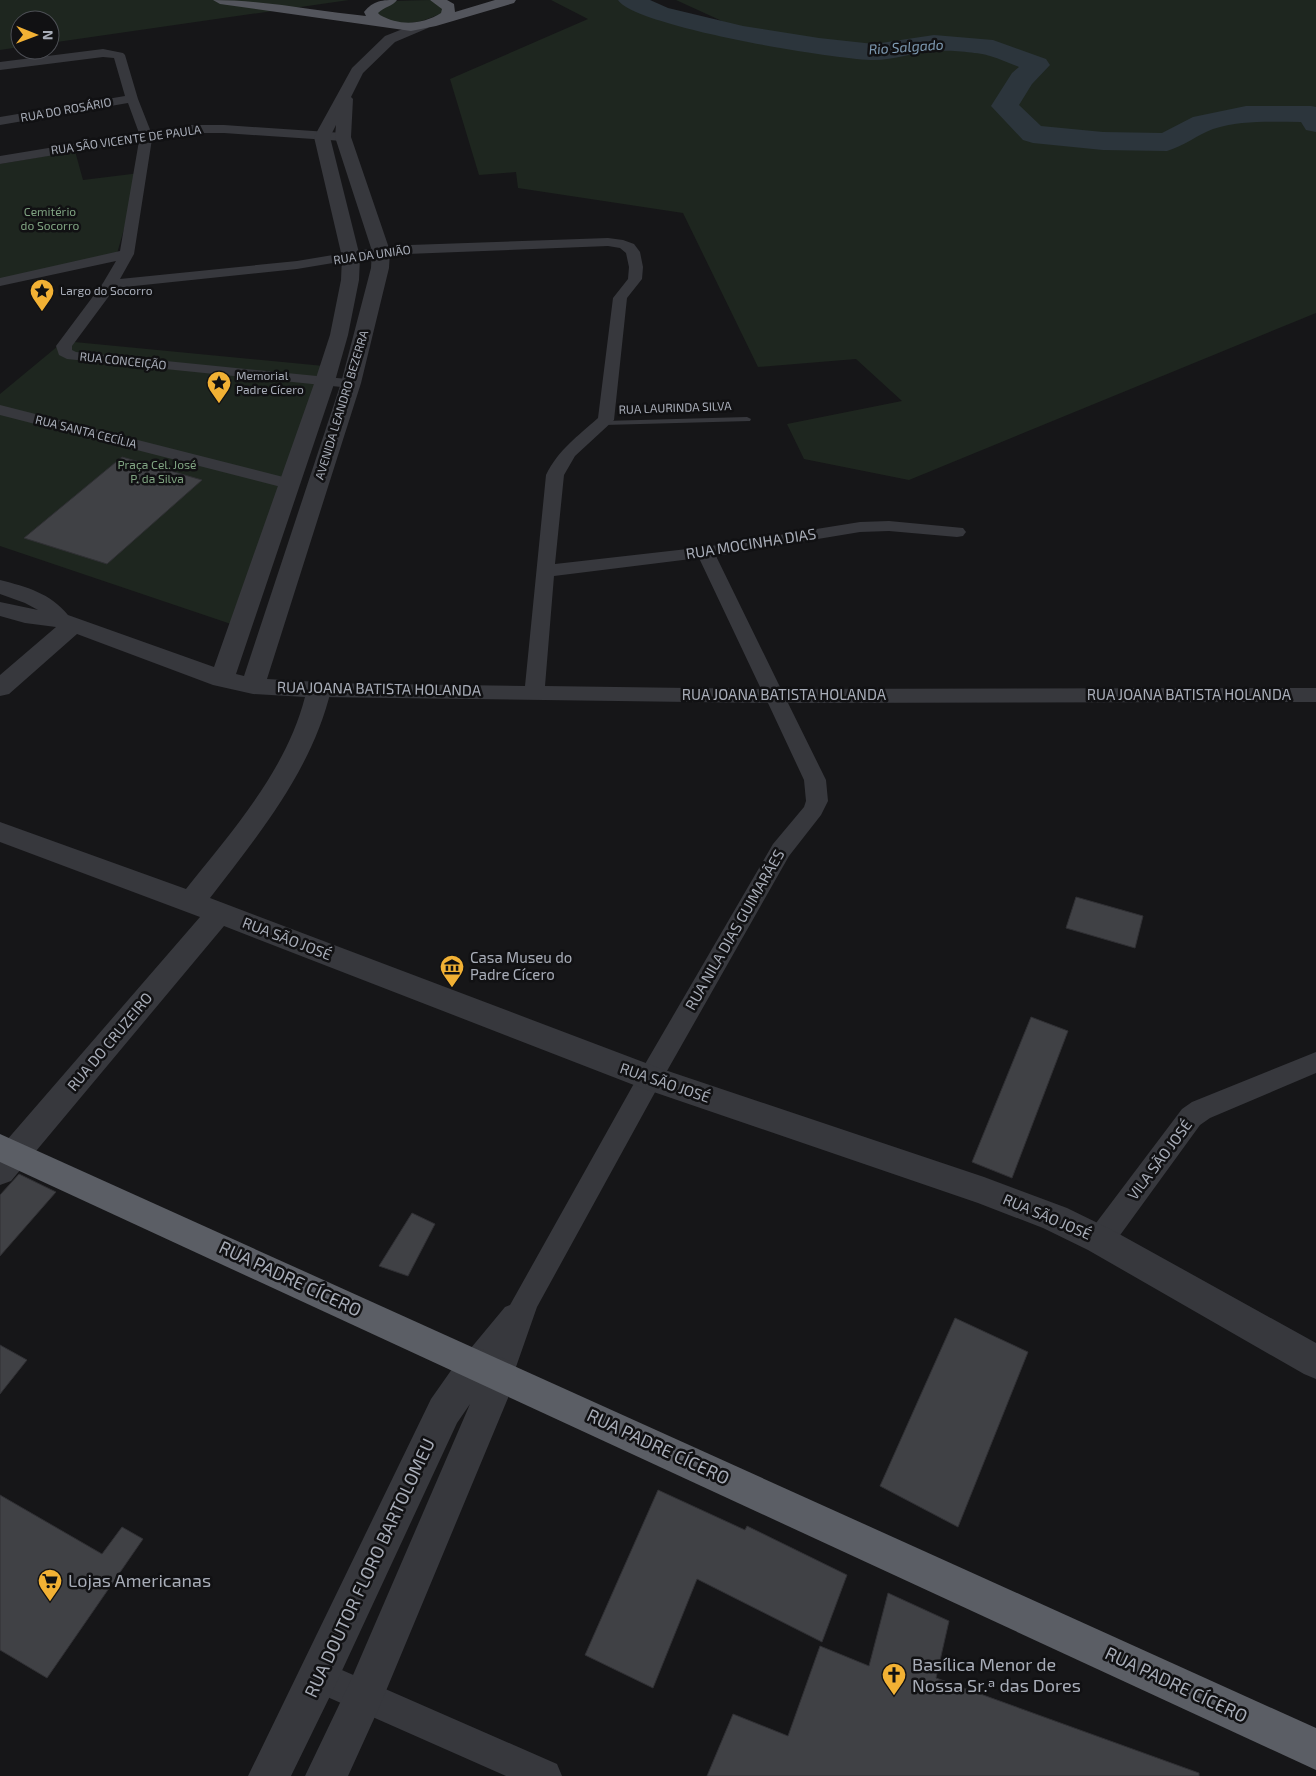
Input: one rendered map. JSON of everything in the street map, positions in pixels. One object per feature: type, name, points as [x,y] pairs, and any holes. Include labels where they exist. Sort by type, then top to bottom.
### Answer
[{"type":"highway","name":"RUA PADRE CÍCERO","points":[[5,1157],[488,1369],[1316,1749]]},
{"type":"main road","points":[[220,0],[318,15],[382,22],[398,26],[429,23],[509,0]]},
{"type":"main road","points":[[382,22],[374,18],[371,12],[378,4],[390,0]]},
{"type":"main road","points":[[429,23],[448,14],[450,10],[446,4],[437,0]]},
{"type":"street","points":[[382,22],[390,39],[429,23]]},
{"type":"street","name":"AVENIDA LEANDRO BEZERRA","points":[[222,679],[325,381],[339,335],[350,280],[352,256],[322,136],[357,71],[390,39]]},
{"type":"street","points":[[0,66],[103,53],[114,54],[120,58],[132,99],[146,135]]},
{"type":"street","name":"AVENIDA LEANDRO BEZERRA","points":[[252,686],[351,383],[364,336],[381,251],[343,137],[346,90]]},
{"type":"street","name":"RUA DO ROSÁRIO","points":[[0,121],[132,99]]},
{"type":"street","name":"RUA SÃO VICENTE DE PAULA","points":[[0,160],[146,135],[207,128],[343,137]]},
{"type":"street","name":"RUA CONCEIÇÃO","points":[[146,135],[127,254],[110,284],[64,346],[64,352],[68,355],[351,383]]},
{"type":"street","name":"RUA DA UNIÃO","points":[[110,284],[287,266],[381,251],[608,242],[623,244],[633,252],[636,274],[635,279],[620,298],[607,417],[604,423]]},
{"type":"street","points":[[0,282],[127,254]]},
{"type":"street","name":"RUA SANTA CECÍLIA","points":[[0,410],[289,484]]},
{"type":"street","points":[[535,691],[555,475],[558,467],[569,452],[604,423]]},
{"type":"street","name":"RUA MOCINHA DIAS","points":[[545,571],[705,552],[860,527],[889,526],[957,532]]},
{"type":"street","name":"RUA NILA DIAS GUIMARÃES","points":[[488,1369],[650,1078],[781,850],[813,810],[817,801],[818,790],[815,780],[705,552]]},
{"type":"street","points":[[0,586],[32,596],[43,602],[66,622]]},
{"type":"street","points":[[0,609],[25,616],[66,622],[222,679],[252,686]]},
{"type":"street","points":[[0,688],[66,622]]},
{"type":"street","name":"RUA JOANA BATISTA HOLANDA","points":[[252,686],[318,690],[535,691],[774,696],[1316,695]]},
{"type":"street","points":[[191,902],[248,828],[293,759],[312,717],[318,690]]},
{"type":"street","name":"RUA SÃO JOSÉ","points":[[0,832],[191,902],[650,1078],[984,1191],[1056,1218],[1100,1240],[1316,1362]]},
{"type":"street","name":"RUA DO CRUZEIRO","points":[[5,1157],[219,913]]},
{"type":"street","name":"VILA SÃO JOSÉ","points":[[1100,1240],[1191,1117],[1208,1107],[1316,1062]]},
{"type":"street","points":[[326,1776],[364,1696],[488,1369]]},
{"type":"street","name":"RUA DOUTOR FLORO BARTOLOMEU","points":[[268,1776],[319,1676],[444,1411],[488,1369]]},
{"type":"street","points":[[319,1676],[545,1776]]},
{"type":"lane","name":"RUA LAURINDA SILVA","points":[[604,423],[747,418]]},
{"type":"green space","points":[[0,0],[349,0],[60,42],[60,10],[10,10],[10,48],[0,50]]},
{"type":"green space","points":[[430,0],[442,5],[444,12],[418,22],[392,22],[377,12],[393,1]]},
{"type":"green space","points":[[551,0],[646,0],[673,11],[735,27],[676,0],[1316,0],[1316,313],[909,480],[804,459],[787,424],[902,401],[856,359],[758,367],[683,213],[518,188],[516,172],[479,175],[450,79],[588,19]]},
{"type":"green space","name":"Cemitério do Socorro","points":[[75,151],[83,180],[140,173],[116,257],[0,283],[0,164]]},
{"type":"green space","name":"Praça Cel. José P. da Silva","points":[[64,341],[324,366],[231,624],[0,546],[0,394]]},
{"type":"building","points":[[122,457],[202,480],[107,564],[24,538]]},
{"type":"building","points":[[1076,897],[1143,916],[1135,948],[1066,928]]},
{"type":"building","points":[[1031,1017],[1068,1031],[1012,1178],[972,1162]]},
{"type":"building","points":[[19,1174],[56,1192],[0,1256],[0,1195]]},
{"type":"building","points":[[412,1213],[435,1224],[408,1276],[379,1266]]},
{"type":"building","points":[[955,1318],[1028,1352],[958,1527],[880,1486]]},
{"type":"building","points":[[0,1345],[27,1360],[0,1394]]},
{"type":"building","points":[[658,1490],[745,1530],[747,1526],[847,1575],[822,1642],[697,1579],[653,1688],[585,1655]]},
{"type":"building","name":"Lojas Americanas","points":[[0,1495],[102,1554],[122,1527],[143,1539],[47,1678],[0,1650]]},
{"type":"building","name":"Basílica Menor de Nossa Sr.ª das Dores","points":[[888,1593],[949,1621],[936,1678],[1199,1773],[1199,1776],[707,1776],[733,1714],[788,1736],[820,1646],[869,1666]]},
{"type":"waterway","name":"Rio Salgado","points":[[630,0],[659,13],[743,34],[819,46],[874,52],[934,43],[993,48],[1037,65],[1021,79],[1005,106],[1033,134],[1103,141],[1167,142],[1203,123],[1246,114],[1311,114],[1316,124]]},
{"type":"place","name":"Largo do Socorro","points":[[42,312]]},
{"type":"place","name":"Memorial Padre Cícero","points":[[219,404]]},
{"type":"place","name":"Casa Museu do Padre Cícero","points":[[452,988]]},
{"type":"place","name":"Lojas Americanas","points":[[50,1602]]},
{"type":"place","name":"Basílica Menor de Nossa Sr.ª das Dores","points":[[894,1696]]}]
